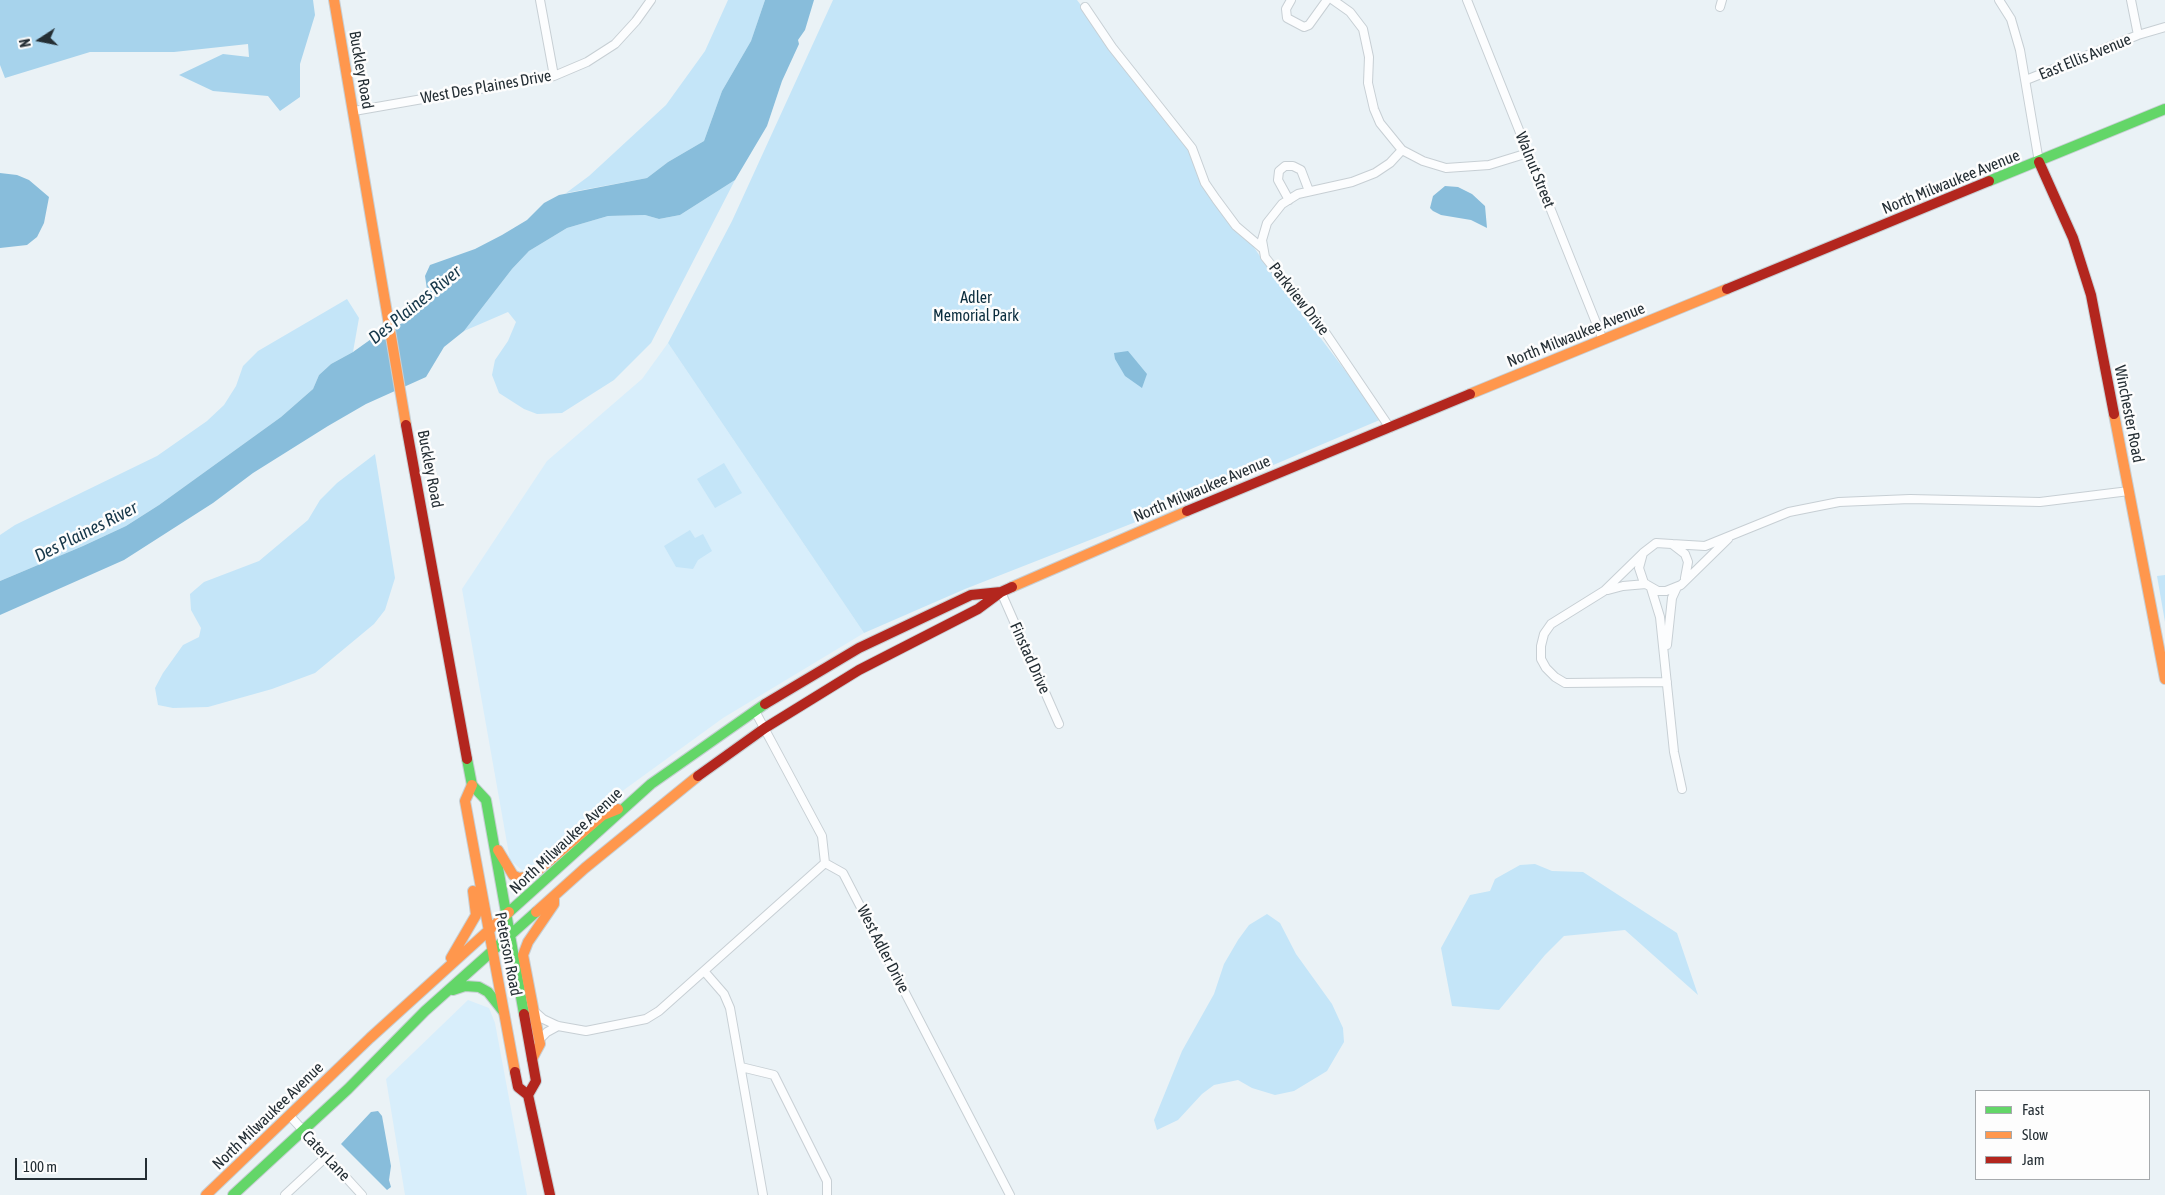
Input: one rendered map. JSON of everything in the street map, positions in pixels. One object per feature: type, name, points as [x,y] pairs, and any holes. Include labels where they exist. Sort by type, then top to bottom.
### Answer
[{"type":"main road","name":"Buckley Road","points":[[334,0],[402,401],[472,785],[486,800],[510,938]]},
{"type":"main road","name":"North Milwaukee Avenue","points":[[233,1195],[348,1089],[425,1011],[510,938],[554,896],[686,784],[765,728],[859,670],[978,609],[1001,592],[1183,511],[1390,428],[2165,109]]},
{"type":"main road","name":"Winchester Road","points":[[2039,162],[2072,238],[2091,295],[2165,679]]},
{"type":"main road","name":"North Milwaukee Avenue","points":[[206,1195],[443,971],[506,916],[624,807],[693,753],[755,710],[890,632],[971,595],[1001,592]]},
{"type":"main road","name":"Peterson Road","points":[[472,785],[465,801],[518,1087],[528,1095],[550,1195]]},
{"type":"main road","points":[[492,834],[509,870],[518,878],[527,878],[603,815],[624,807]]},
{"type":"main road","points":[[443,971],[472,928],[476,915],[464,843],[470,832]]},
{"type":"main road","points":[[532,1059],[540,1044],[523,955],[528,942],[554,904],[554,896]]},
{"type":"main road","name":"Peterson Road","points":[[510,938],[536,1081],[528,1095]]},
{"type":"main road","points":[[449,991],[465,986],[480,987],[488,992],[504,1013]]},
{"type":"street","points":[[540,0],[554,76]]},
{"type":"street","name":"West Des Plaines Drive","points":[[354,111],[554,76],[587,62],[615,44],[636,21],[651,0]]},
{"type":"street","points":[[1291,0],[1286,9],[1287,18],[1304,27],[1309,25],[1327,0]]},
{"type":"street","points":[[1333,0],[1350,12],[1363,29],[1369,57],[1368,82],[1374,109],[1380,123],[1402,150],[1423,161],[1446,168],[1489,165],[1528,153]]},
{"type":"street","name":"Walnut Street","points":[[1467,0],[1603,340]]},
{"type":"street","points":[[1999,0],[2010,19],[2026,80],[2039,162]]},
{"type":"street","name":"East Ellis Avenue","points":[[2026,80],[2138,35],[2131,0]]},
{"type":"street","points":[[1085,7],[1112,47],[1192,148],[1205,183],[1216,199],[1236,226],[1262,248]]},
{"type":"street","points":[[2138,35],[2165,28]]},
{"type":"street","name":"Parkview Drive","points":[[1390,428],[1353,370],[1277,273],[1262,248],[1262,240],[1267,223],[1282,204],[1309,191],[1352,182],[1374,173],[1390,163],[1402,150]]},
{"type":"street","points":[[1289,200],[1278,180],[1279,171],[1285,166],[1293,166],[1301,170],[1309,191]]},
{"type":"street","points":[[1667,682],[1565,682],[1554,677],[1541,659],[1540,646],[1544,634],[1551,624],[1604,591],[1656,543],[1705,546],[1789,512],[1839,502],[1910,498],[2040,502],[2129,491]]},
{"type":"street","points":[[1604,591],[1623,586],[1648,586],[1666,592],[1677,587],[1734,534]]},
{"type":"street","points":[[1672,544],[1685,554],[1688,562],[1685,578]]},
{"type":"street","points":[[1643,553],[1639,568],[1640,576],[1648,586],[1660,617],[1674,752],[1682,790]]},
{"type":"street","points":[[1665,664],[1671,606],[1677,587]]},
{"type":"street","name":"Finstad Drive","points":[[1001,592],[1059,724]]},
{"type":"street","points":[[534,1010],[543,1019],[558,1026],[586,1031],[646,1019],[659,1011],[825,863],[822,836],[755,710]]},
{"type":"street","name":"West Adler Drive","points":[[825,863],[843,873],[1010,1195]]},
{"type":"street","points":[[704,971],[724,994],[730,1008],[763,1195]]},
{"type":"street","points":[[539,1040],[547,1032],[558,1026]]},
{"type":"street","points":[[741,1067],[774,1075],[827,1181],[827,1195]]},
{"type":"street","name":"Cater Lane","points":[[290,1116],[362,1195]]},
{"type":"street","points":[[285,1195],[327,1156]]},
{"type":"shaded area","points":[[0,0],[313,0],[315,15],[300,64],[300,97],[280,111],[268,96],[213,91],[179,75],[223,54],[249,57],[248,44],[174,52],[90,52],[5,78],[0,65]]},
{"type":"shaded area","points":[[668,343],[864,633],[723,718],[610,800],[534,868],[522,870],[510,860],[462,589],[547,461],[642,379]]},
{"type":"shaded area","points":[[468,1000],[489,1008],[495,1023],[527,1195],[405,1195],[386,1079]]},
{"type":"green space","points":[[728,0],[765,0],[751,41],[722,91],[704,141],[668,162],[647,178],[566,193],[589,176],[666,105],[705,51]]},
{"type":"green space","name":"Adler Memorial Park","points":[[833,0],[1077,0],[1190,148],[1201,181],[1251,243],[1275,278],[1382,419],[1174,507],[965,589],[864,633],[668,343],[732,221]]},
{"type":"green space","points":[[735,180],[651,343],[614,380],[562,413],[537,414],[524,409],[499,393],[492,375],[495,360],[508,341],[516,322],[508,312],[464,331],[512,269],[529,251],[567,228],[608,216],[645,215],[659,219],[680,215]]},
{"type":"green space","points":[[347,299],[359,318],[353,352],[331,364],[319,375],[313,389],[281,417],[159,505],[126,526],[0,581],[0,535],[15,525],[157,456],[207,421],[224,405],[236,386],[243,366],[258,351]]},
{"type":"green space","points":[[375,454],[395,578],[385,610],[374,624],[315,673],[272,689],[208,707],[173,708],[158,705],[155,688],[163,673],[183,645],[199,637],[201,628],[191,610],[190,594],[204,582],[259,561],[308,520],[320,500],[337,483]]},
{"type":"green space","points":[[724,463],[742,493],[715,508],[697,479]]},
{"type":"green space","points":[[690,530],[695,538],[703,534],[712,551],[698,560],[693,569],[676,567],[664,546]]},
{"type":"green space","points":[[2165,575],[2165,622],[2157,576]]},
{"type":"green space","points":[[1535,864],[1552,871],[1583,872],[1677,933],[1698,995],[1625,930],[1564,936],[1545,955],[1499,1010],[1452,1006],[1441,948],[1470,895],[1490,891],[1495,879],[1520,865]]},
{"type":"green space","points":[[1267,914],[1280,923],[1296,954],[1332,1004],[1343,1028],[1344,1042],[1327,1071],[1294,1091],[1275,1095],[1252,1088],[1238,1080],[1214,1085],[1202,1094],[1178,1120],[1157,1130],[1154,1120],[1182,1051],[1214,994],[1224,964],[1249,925]]},
{"type":"water","name":"Des Plaines River","points":[[765,0],[814,0],[805,30],[798,40],[799,44],[782,81],[767,126],[735,180],[680,215],[659,219],[645,215],[608,216],[567,228],[529,251],[512,269],[464,331],[444,347],[426,377],[366,404],[328,426],[253,473],[213,503],[124,560],[0,615],[0,581],[126,526],[159,505],[281,417],[313,389],[319,375],[331,364],[353,352],[374,337],[411,319],[415,302],[421,295],[428,296],[425,276],[430,265],[475,249],[502,235],[527,220],[544,203],[559,195],[647,178],[668,162],[704,141],[722,91],[751,41]]},
{"type":"water","points":[[0,173],[17,175],[29,180],[49,197],[44,223],[37,237],[27,245],[0,248]]},
{"type":"water","points":[[1445,186],[1458,187],[1472,194],[1485,206],[1487,228],[1471,220],[1441,215],[1430,208],[1433,196]]},
{"type":"water","points":[[1128,351],[1147,374],[1142,388],[1125,376],[1115,359],[1114,353]]},
{"type":"water","points":[[378,1111],[382,1116],[391,1166],[389,1180],[391,1187],[387,1190],[341,1144],[371,1112]]},
{"type":"traffic: fast","points":[[1989,181],[2165,109]]},
{"type":"traffic: fast","points":[[509,912],[651,784],[765,704]]},
{"type":"traffic: fast","points":[[467,759],[472,785],[486,800],[524,1014]]},
{"type":"traffic: fast","points":[[233,1195],[348,1089],[425,1011],[536,912]]},
{"type":"traffic: fast","points":[[453,990],[465,986],[479,987],[488,992],[503,1011]]},
{"type":"traffic: slow","points":[[334,0],[406,425]]},
{"type":"traffic: slow","points":[[1470,394],[1727,289]]},
{"type":"traffic: slow","points":[[2114,414],[2165,679]]},
{"type":"traffic: slow","points":[[1012,587],[1187,511]]},
{"type":"traffic: slow","points":[[536,912],[585,868],[698,776]]},
{"type":"traffic: slow","points":[[472,785],[465,801],[515,1072]]},
{"type":"traffic: slow","points":[[498,850],[513,875],[518,878],[527,877],[535,873],[603,815],[618,809]]},
{"type":"traffic: slow","points":[[451,958],[476,915],[473,891]]},
{"type":"traffic: slow","points":[[532,1059],[540,1044],[523,955],[528,942],[554,904],[554,899]]},
{"type":"traffic: slow","points":[[206,1195],[370,1038],[509,912]]},
{"type":"traffic: jam","points":[[2039,162],[2073,238],[2091,295],[2114,414]]},
{"type":"traffic: jam","points":[[1727,289],[1989,181]]},
{"type":"traffic: jam","points":[[1187,511],[1470,394]]},
{"type":"traffic: jam","points":[[406,425],[467,759]]},
{"type":"traffic: jam","points":[[698,776],[765,728],[859,670],[978,609],[1001,592],[1012,587]]},
{"type":"traffic: jam","points":[[765,704],[859,648],[971,595],[1001,592]]},
{"type":"traffic: jam","points":[[524,1014],[536,1081],[528,1095]]},
{"type":"traffic: jam","points":[[515,1072],[518,1087],[528,1095],[550,1195]]}]
